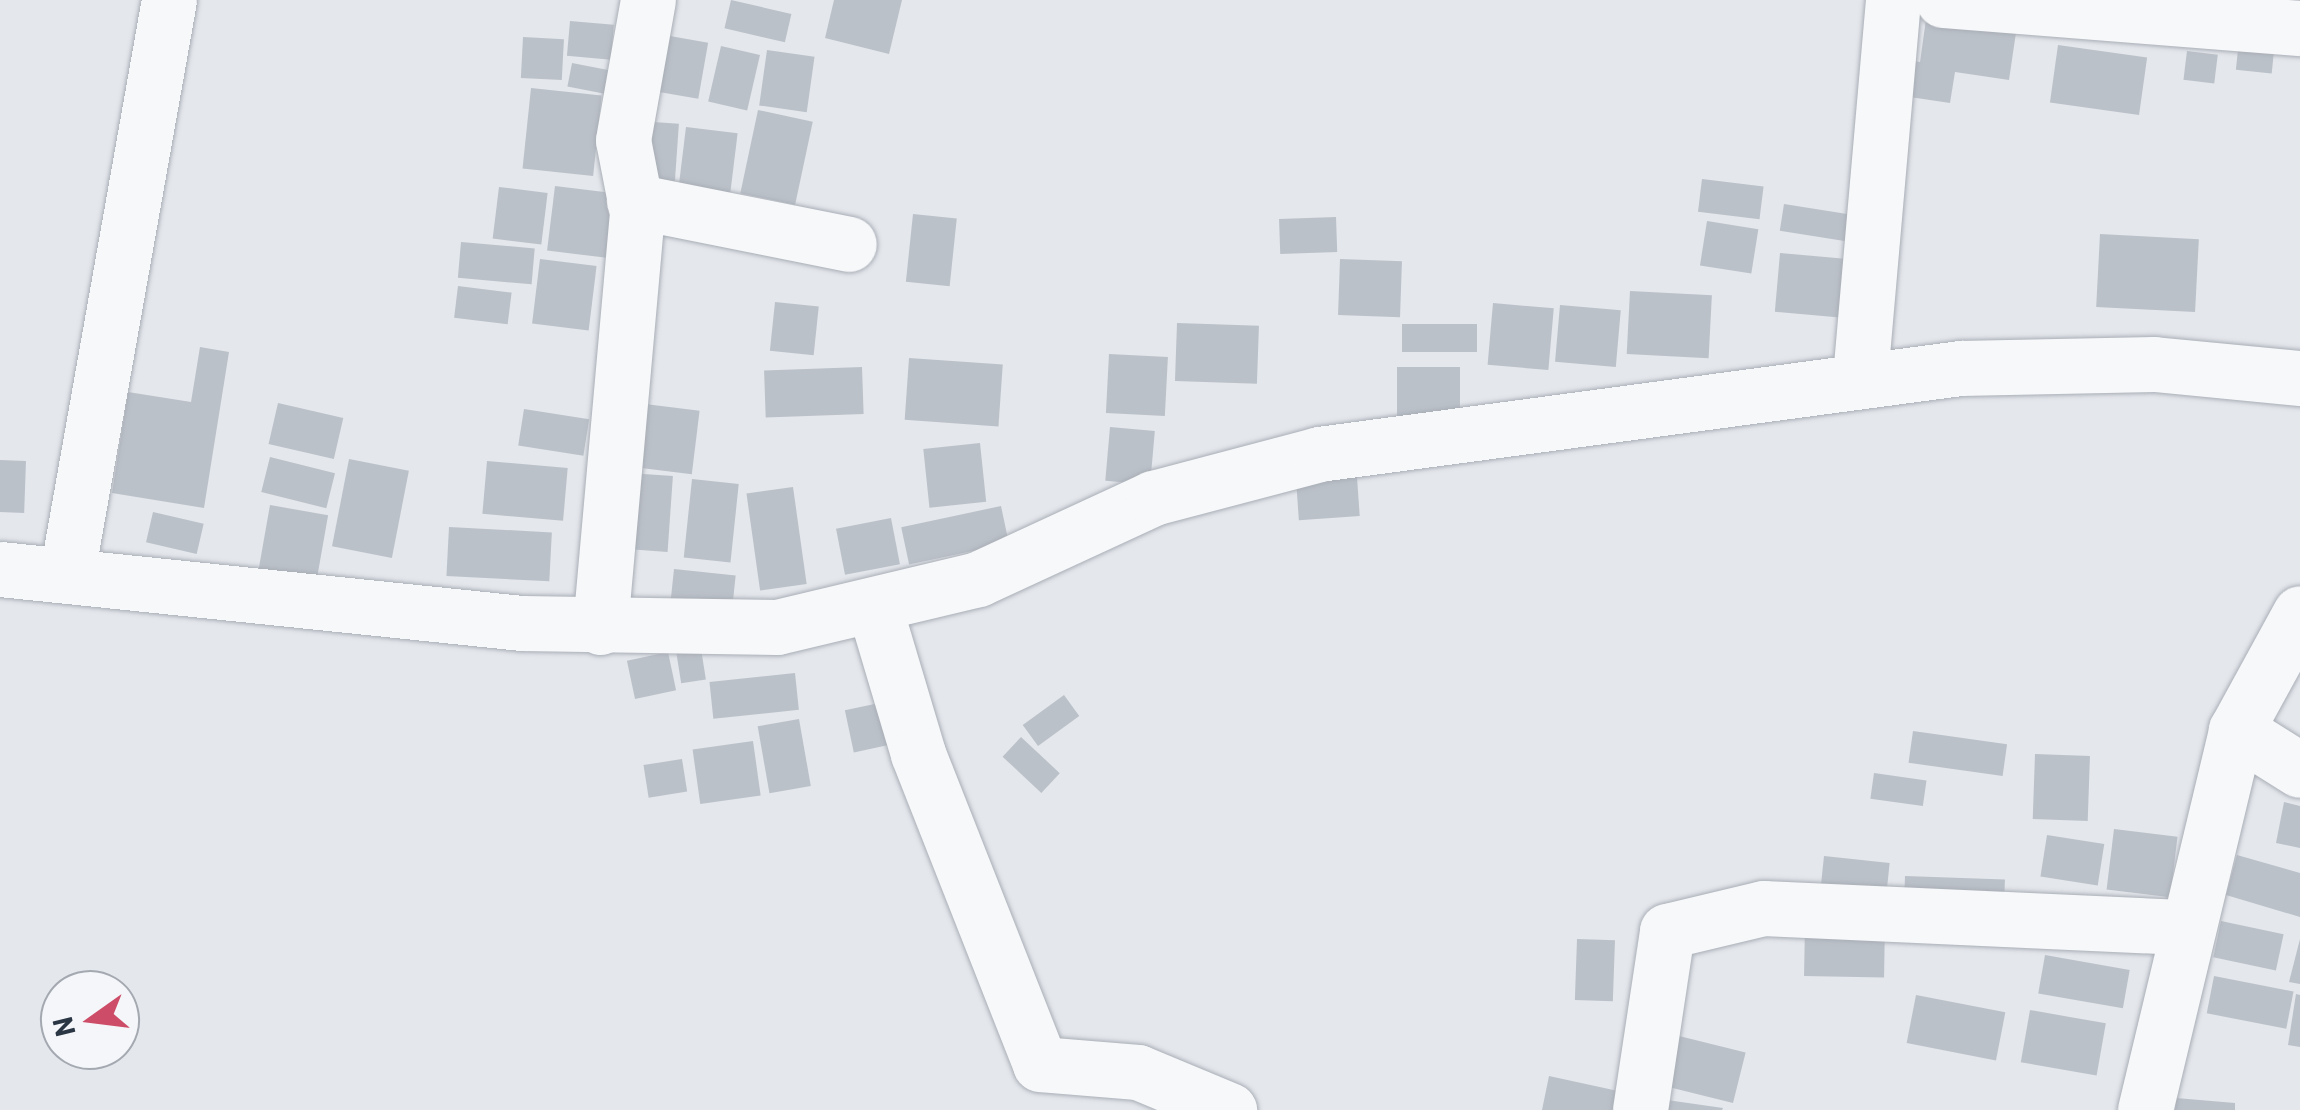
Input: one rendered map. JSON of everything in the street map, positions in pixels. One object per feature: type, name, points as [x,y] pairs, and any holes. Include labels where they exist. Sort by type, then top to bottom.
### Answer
[{"type":"street","points":[[68,573],[169,0]]},
{"type":"street","points":[[600,627],[634,201],[622,140],[648,0]]},
{"type":"street","points":[[1943,0],[2300,28]]},
{"type":"street","points":[[1860,377],[1881,86],[1893,8]]},
{"type":"street","points":[[634,201],[849,244]]},
{"type":"street","points":[[0,569],[600,627],[777,626],[978,579],[1153,498],[1319,454],[1860,377],[2154,364],[2300,378]]},
{"type":"street","points":[[874,606],[918,754],[1040,1064],[1138,1072],[1228,1110]]},
{"type":"street","points":[[2144,1110],[2182,927],[2236,730],[2300,613]]},
{"type":"street","points":[[2236,730],[2300,770]]},
{"type":"street","points":[[1640,1110],[1667,932],[1763,908],[2182,927]]},
{"type":"building","points":[[731,0],[791,14],[785,42],[724,28]]},
{"type":"building","points":[[834,0],[902,0],[889,54],[825,38]]},
{"type":"building","points":[[1928,5],[2018,19],[2009,80],[1955,72],[1950,103],[1903,96],[1908,60],[1920,62]]},
{"type":"building","points":[[570,21],[614,25],[611,60],[567,56]]},
{"type":"building","points":[[653,33],[708,43],[698,99],[643,89]]},
{"type":"building","points":[[523,37],[564,39],[562,80],[521,78]]},
{"type":"building","points":[[2239,40],[2275,44],[2272,74],[2236,70]]},
{"type":"building","points":[[2058,45],[2147,58],[2139,115],[2050,102]]},
{"type":"building","points":[[721,46],[760,55],[747,111],[708,102]]},
{"type":"building","points":[[767,50],[815,57],[807,112],[759,105]]},
{"type":"building","points":[[2187,51],[2218,55],[2214,84],[2183,80]]},
{"type":"building","points":[[572,63],[609,70],[605,94],[567,87]]},
{"type":"building","points":[[531,88],[602,95],[593,176],[523,169]]},
{"type":"building","points":[[758,110],[813,122],[795,205],[740,193]]},
{"type":"building","points":[[639,121],[679,124],[674,195],[634,192]]},
{"type":"building","points":[[686,127],[738,133],[729,207],[677,200]]},
{"type":"building","points":[[1702,179],[1764,187],[1760,219],[1698,212]]},
{"type":"building","points":[[555,186],[617,194],[609,258],[547,251]]},
{"type":"building","points":[[499,187],[548,193],[541,245],[493,239]]},
{"type":"building","points":[[1784,204],[1850,214],[1846,241],[1780,231]]},
{"type":"building","points":[[913,214],[957,219],[950,286],[906,282]]},
{"type":"building","points":[[1336,217],[1337,252],[1280,254],[1279,219]]},
{"type":"building","points":[[1707,221],[1758,229],[1751,274],[1700,265]]},
{"type":"building","points":[[2100,234],[2199,239],[2195,312],[2096,307]]},
{"type":"building","points":[[461,242],[535,248],[532,284],[458,278]]},
{"type":"building","points":[[1780,253],[1845,259],[1840,317],[1775,312]]},
{"type":"building","points":[[540,259],[597,266],[589,330],[532,324]]},
{"type":"building","points":[[1340,259],[1402,261],[1400,317],[1338,315]]},
{"type":"building","points":[[458,286],[512,293],[508,324],[454,318]]},
{"type":"building","points":[[1630,291],[1712,295],[1709,358],[1627,354]]},
{"type":"building","points":[[775,302],[819,307],[814,355],[770,351]]},
{"type":"building","points":[[1493,303],[1554,308],[1548,370],[1488,365]]},
{"type":"building","points":[[1560,305],[1621,310],[1616,367],[1555,362]]},
{"type":"building","points":[[1177,323],[1259,326],[1257,384],[1175,381]]},
{"type":"building","points":[[1402,324],[1477,324],[1477,352],[1402,352]]},
{"type":"building","points":[[200,347],[229,352],[204,508],[112,493],[128,392],[191,402]]},
{"type":"building","points":[[1109,354],[1168,357],[1165,416],[1106,413]]},
{"type":"building","points":[[909,358],[1003,365],[998,426],[905,420]]},
{"type":"building","points":[[862,367],[864,414],[766,417],[764,370]]},
{"type":"building","points":[[1397,367],[1460,367],[1460,416],[1397,416]]},
{"type":"building","points":[[278,403],[343,418],[334,459],[269,444]]},
{"type":"building","points":[[645,404],[700,411],[692,474],[637,468]]},
{"type":"building","points":[[524,409],[589,419],[583,456],[518,446]]},
{"type":"building","points":[[1110,427],[1155,431],[1150,485],[1105,481]]},
{"type":"building","points":[[980,443],[986,502],[929,508],[923,449]]},
{"type":"building","points":[[270,457],[335,473],[326,508],[261,492]]},
{"type":"building","points":[[349,459],[409,471],[392,558],[332,546]]},
{"type":"building","points":[[0,460],[26,461],[24,513],[0,512]]},
{"type":"building","points":[[487,461],[568,468],[563,521],[482,514]]},
{"type":"building","points":[[629,473],[673,476],[668,552],[624,549]]},
{"type":"building","points":[[1357,477],[1360,516],[1299,520],[1296,481]]},
{"type":"building","points":[[692,479],[739,484],[730,562],[684,558]]},
{"type":"building","points":[[793,487],[807,584],[760,591],[746,494]]},
{"type":"building","points":[[270,505],[328,515],[317,580],[259,570]]},
{"type":"building","points":[[1001,506],[1009,543],[909,564],[901,527]]},
{"type":"building","points":[[153,512],[204,524],[197,554],[146,542]]},
{"type":"building","points":[[891,518],[900,564],[845,575],[836,529]]},
{"type":"building","points":[[449,527],[552,532],[549,581],[446,576]]},
{"type":"building","points":[[674,569],[736,575],[731,616],[670,610]]},
{"type":"building","points":[[699,636],[706,679],[681,683],[674,640]]},
{"type":"building","points":[[668,652],[676,690],[635,699],[627,661]]},
{"type":"building","points":[[795,673],[799,710],[713,719],[709,682]]},
{"type":"building","points":[[1064,695],[1079,716],[1038,746],[1023,725]]},
{"type":"building","points":[[884,702],[893,744],[854,752],[845,710]]},
{"type":"building","points":[[799,719],[811,786],[769,793],[758,726]]},
{"type":"building","points":[[1913,731],[2007,744],[2003,776],[1909,763]]},
{"type":"building","points":[[1021,737],[1060,773],[1041,793],[1003,757]]},
{"type":"building","points":[[753,741],[761,795],[700,804],[693,749]]},
{"type":"building","points":[[2035,754],[2090,756],[2088,821],[2033,819]]},
{"type":"building","points":[[682,759],[687,792],[649,798],[643,765]]},
{"type":"building","points":[[1874,773],[1926,780],[1923,806],[1870,799]]},
{"type":"building","points":[[2284,802],[2300,806],[2300,848],[2276,843]]},
{"type":"building","points":[[2114,829],[2178,837],[2170,897],[2107,890]]},
{"type":"building","points":[[2047,835],[2104,844],[2098,886],[2040,876]]},
{"type":"building","points":[[2237,855],[2300,873],[2300,917],[2226,895]]},
{"type":"building","points":[[1824,856],[1890,863],[1886,902],[1820,895]]},
{"type":"building","points":[[1905,876],[2005,879],[2004,912],[1904,909]]},
{"type":"building","points":[[2221,921],[2284,934],[2276,970],[2213,957]]},
{"type":"building","points":[[1805,922],[1885,923],[1884,977],[1804,976]]},
{"type":"building","points":[[1577,939],[1615,940],[1613,1001],[1575,1000]]},
{"type":"building","points":[[2300,939],[2300,984],[2289,982]]},
{"type":"building","points":[[2045,955],[2130,970],[2123,1008],[2038,993]]},
{"type":"building","points":[[2214,976],[2294,991],[2286,1029],[2207,1013]]},
{"type":"building","points":[[2296,994],[2300,995],[2300,1047],[2288,1045]]},
{"type":"building","points":[[1916,995],[2005,1012],[1996,1060],[1907,1043]]},
{"type":"building","points":[[2030,1010],[2106,1023],[2097,1076],[2021,1062]]},
{"type":"building","points":[[1667,1033],[1746,1053],[1733,1103],[1654,1083]]},
{"type":"building","points":[[1549,1076],[1618,1091],[1615,1110],[1542,1110]]},
{"type":"building","points":[[2176,1098],[2235,1103],[2235,1110],[2175,1110]]},
{"type":"building","points":[[1660,1099],[1723,1108],[1658,1110]]}]
